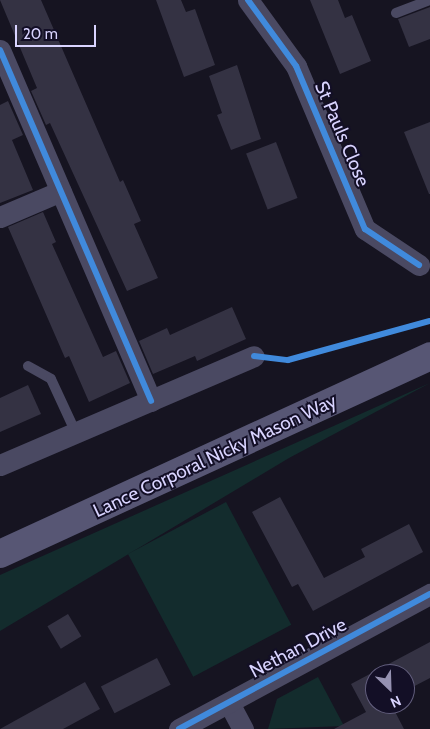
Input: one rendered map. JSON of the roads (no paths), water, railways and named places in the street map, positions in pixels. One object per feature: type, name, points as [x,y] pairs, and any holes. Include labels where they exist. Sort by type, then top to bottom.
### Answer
[{"type":"main road","name":"Lance Corporal Nicky Mason Way","points":[[0,554],[430,356]]},
{"type":"street","name":"St Pauls Close","points":[[248,0],[296,66],[365,230],[419,265]]},
{"type":"street","points":[[0,50],[151,401]]},
{"type":"street","points":[[0,217],[61,191]]},
{"type":"street","points":[[0,465],[254,356]]},
{"type":"street","name":"Nethan Drive","points":[[179,729],[430,594]]},
{"type":"street","points":[[228,702],[243,729]]},
{"type":"lane","points":[[396,13],[430,0]]},
{"type":"lane","points":[[28,366],[51,379],[76,432]]}]
